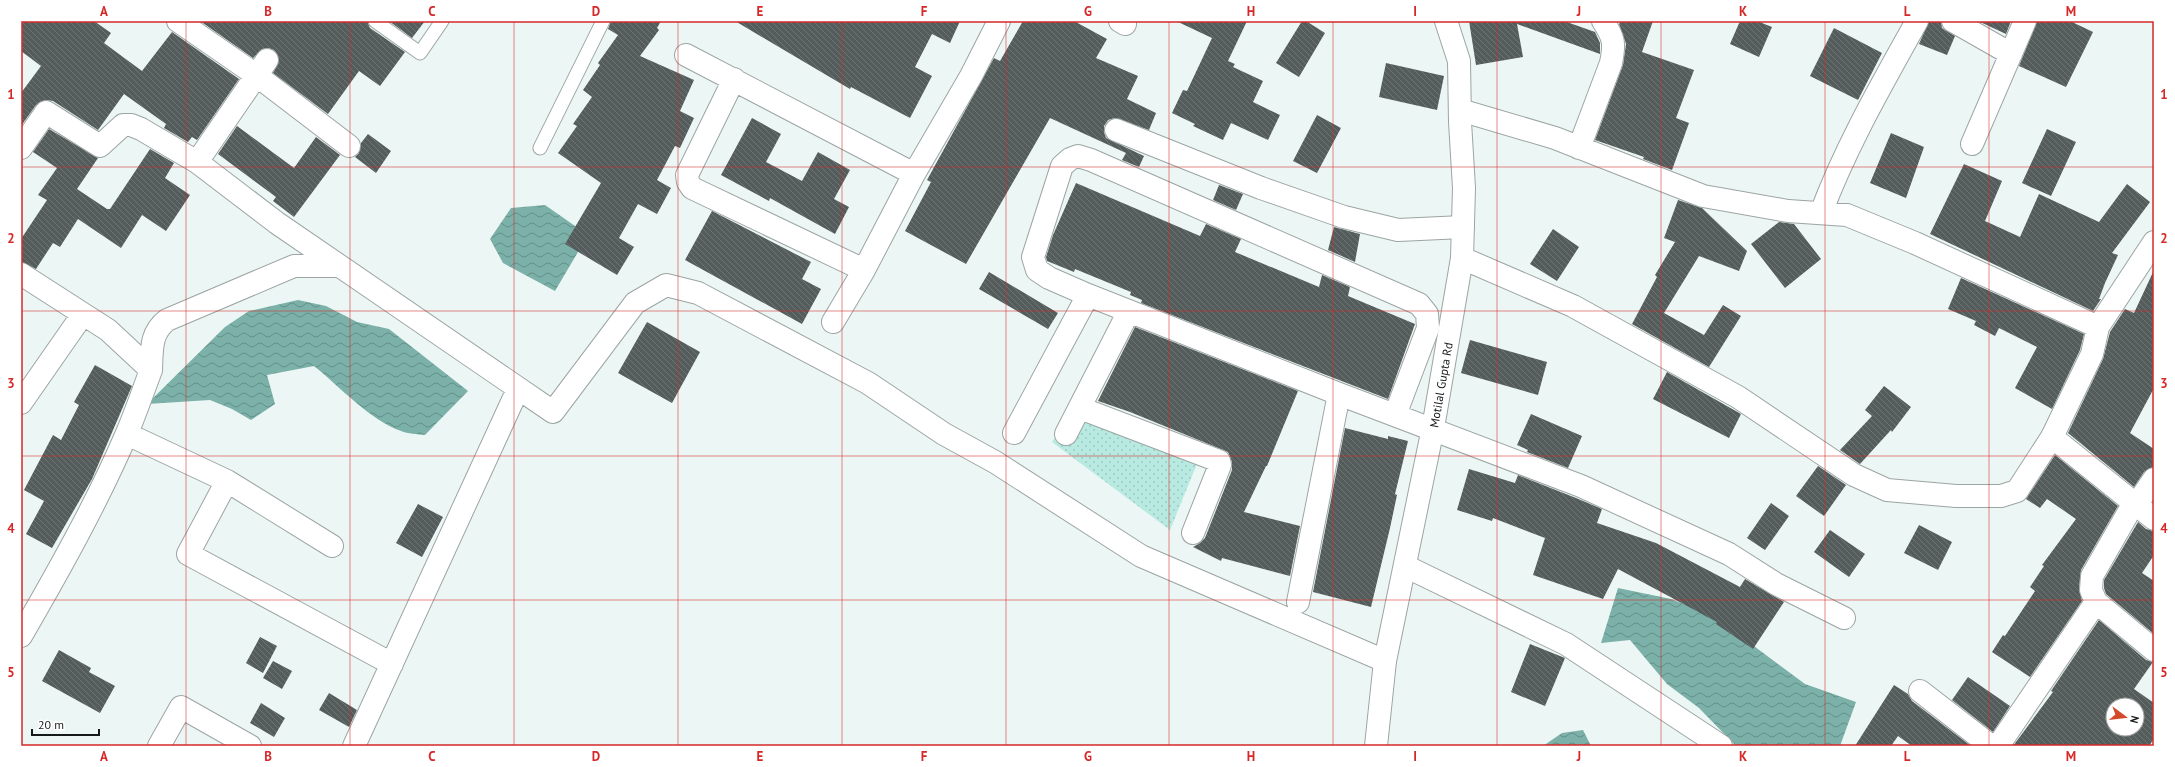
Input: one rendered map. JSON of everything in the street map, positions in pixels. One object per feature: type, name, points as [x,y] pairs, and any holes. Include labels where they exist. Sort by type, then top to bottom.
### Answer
[{"type":"street","points":[[178,21],[261,68],[349,146]]},
{"type":"street","points":[[833,322],[864,270],[914,174],[971,76],[999,21]]},
{"type":"street","name":"Motilal Gupta Rd","points":[[1376,746],[1385,661],[1433,428],[1462,258],[1464,188],[1459,62],[1446,21]]},
{"type":"street","points":[[1579,148],[1611,63],[1614,50],[1614,40],[1603,21]]},
{"type":"street","points":[[1821,213],[1847,152],[1917,21]]},
{"type":"street","points":[[1953,21],[2011,54]]},
{"type":"street","points":[[1972,144],[2025,21]]},
{"type":"street","points":[[686,55],[914,174]]},
{"type":"street","points":[[197,162],[261,68]]},
{"type":"street","points":[[734,79],[687,175],[688,182],[692,188],[864,270]]},
{"type":"street","points":[[1460,110],[1555,138],[1703,196],[1788,211],[1847,215],[2098,327]]},
{"type":"street","points":[[21,148],[46,112],[100,146],[123,125],[131,125],[141,129],[197,162],[277,223],[553,412],[635,303],[666,285],[698,293],[868,384],[944,434],[995,462],[1141,556],[1385,661]]},
{"type":"street","points":[[1116,130],[1261,188],[1344,217],[1398,230],[1463,227]]},
{"type":"street","points":[[1395,415],[1428,328],[1427,314],[1419,304],[1078,156],[1070,159],[1062,166],[1033,257],[1037,270],[1049,278],[1088,296],[1339,394],[1395,415],[1433,428],[1595,492],[1729,554],[1776,584],[1844,618]]},
{"type":"street","points":[[1462,258],[1533,288],[1579,310],[1738,397],[1854,476],[1887,490],[1956,496],[2001,496],[2017,491],[2052,437],[2092,354],[2098,327],[2154,242]]},
{"type":"street","points":[[22,633],[47,591],[127,434],[151,370],[153,337],[158,327],[166,320],[294,266],[339,266]]},
{"type":"street","points":[[21,274],[108,330],[151,370]]},
{"type":"street","points":[[1014,433],[1088,296]]},
{"type":"street","points":[[1066,434],[1129,311]]},
{"type":"street","points":[[21,403],[83,314]]},
{"type":"street","points":[[354,746],[518,389]]},
{"type":"street","points":[[1298,602],[1339,394]]},
{"type":"street","points":[[1080,408],[1219,461],[1220,465],[1193,533]]},
{"type":"street","points":[[127,434],[227,481],[332,546]]},
{"type":"street","points":[[2052,437],[2154,519]]},
{"type":"street","points":[[2154,479],[2136,505],[2131,508],[2092,576],[2091,590],[2096,602],[2154,650]]},
{"type":"street","points":[[227,481],[188,554],[392,664]]},
{"type":"street","points":[[1405,566],[1566,644],[1721,746]]},
{"type":"street","points":[[1998,746],[2096,602]]},
{"type":"street","points":[[1920,690],[1991,746]]},
{"type":"street","points":[[159,746],[181,707],[242,744]]},
{"type":"lane","points":[[375,21],[420,52],[442,21]]},
{"type":"lane","points":[[540,148],[603,21]]},
{"type":"green space","points":[[1083,399],[1201,454],[1170,530],[1052,442]]},
{"type":"water","points":[[545,205],[588,235],[555,291],[503,263],[490,239],[511,208]]},
{"type":"water","points":[[298,300],[326,306],[357,322],[389,329],[468,391],[425,435],[404,432],[389,426],[367,411],[314,366],[267,375],[275,404],[251,420],[232,409],[210,400],[147,404],[225,327],[249,311]]},
{"type":"water","points":[[1618,588],[1671,599],[1705,612],[1727,626],[1805,684],[1856,702],[1840,746],[1736,746],[1699,708],[1667,684],[1630,640],[1601,643]]},
{"type":"water","points":[[1583,730],[1591,746],[1543,746],[1562,733]]},
{"type":"building","points":[[21,21],[94,21],[111,33],[104,43],[142,71],[172,32],[239,79],[197,140],[192,137],[188,142],[164,128],[166,124],[124,94],[98,130],[53,101],[46,100],[36,105],[21,126],[21,93],[41,66],[21,51]]},
{"type":"building","points":[[200,21],[367,21],[370,28],[405,52],[380,86],[359,71],[328,114],[273,73],[279,61],[274,50],[268,48],[262,49],[253,58]]},
{"type":"building","points":[[389,21],[425,21],[412,38]]},
{"type":"building","points":[[611,21],[661,21],[657,28],[659,30],[640,56],[694,80],[680,111],[694,118],[680,148],[675,146],[657,180],[671,188],[657,214],[638,204],[619,238],[634,247],[617,275],[565,244],[601,183],[558,153],[577,126],[573,124],[592,97],[583,90],[600,65],[598,63],[618,35],[608,29]]},
{"type":"building","points":[[735,21],[960,21],[950,43],[932,34],[915,67],[932,76],[910,118],[851,87],[850,89]]},
{"type":"building","points":[[1023,21],[1074,21],[1107,39],[1096,58],[1138,76],[1127,99],[1156,113],[1149,130],[1115,118],[1108,120],[1104,126],[1106,138],[1144,156],[1139,167],[1122,160],[1126,153],[1050,118],[966,264],[905,231],[931,182],[927,180],[994,58],[1000,61]]},
{"type":"building","points":[[1176,21],[1247,21],[1228,61],[1235,64],[1233,67],[1263,81],[1253,102],[1280,115],[1268,140],[1231,123],[1223,140],[1193,126],[1195,124],[1172,113],[1183,90],[1187,91],[1212,38]]},
{"type":"building","points":[[1302,21],[1306,21],[1325,33],[1299,77],[1276,63]]},
{"type":"building","points":[[1469,21],[1564,21],[1595,32],[1600,43],[1600,54],[1517,24],[1523,57],[1476,65]]},
{"type":"building","points":[[1621,21],[1653,21],[1642,52],[1694,70],[1676,118],[1689,123],[1672,170],[1643,159],[1644,157],[1595,140],[1623,65],[1626,44],[1619,24]]},
{"type":"building","points":[[1740,21],[1757,21],[1772,27],[1759,57],[1730,44]]},
{"type":"building","points":[[1929,21],[1941,21],[1942,28],[1955,36],[1947,55],[1919,44]]},
{"type":"building","points":[[1978,21],[2011,21],[2006,34]]},
{"type":"building","points":[[2037,21],[2070,21],[2093,32],[2066,87],[2019,66]]},
{"type":"building","points":[[1834,28],[1882,53],[1858,100],[1810,76]]},
{"type":"building","points":[[1386,63],[1444,76],[1437,110],[1379,97]]},
{"type":"building","points":[[1317,115],[1341,128],[1317,173],[1293,161]]},
{"type":"building","points":[[752,118],[781,134],[766,162],[802,181],[818,152],[850,170],[834,199],[849,207],[835,234],[770,198],[769,201],[721,175]]},
{"type":"building","points":[[237,126],[294,168],[316,137],[340,155],[294,217],[273,201],[276,197],[218,154]]},
{"type":"building","points":[[49,129],[98,158],[77,189],[107,209],[110,209],[150,149],[174,163],[165,178],[190,195],[166,231],[142,215],[121,248],[78,219],[60,247],[53,243],[36,269],[21,262],[21,239],[47,200],[38,195],[57,168],[33,152]]},
{"type":"building","points":[[2047,129],[2076,142],[2051,196],[2022,183]]},
{"type":"building","points":[[1891,133],[1924,147],[1906,198],[1870,183]]},
{"type":"building","points":[[368,134],[391,151],[376,173],[355,157],[359,153],[361,143]]},
{"type":"building","points":[[1964,164],[2002,181],[1985,221],[2020,237],[2039,194],[2099,222],[2127,184],[2150,202],[2112,253],[2118,255],[2105,283],[2099,299],[2101,299],[2093,311],[1930,234]]},
{"type":"building","points":[[1076,183],[1200,236],[1206,224],[1241,239],[1235,252],[1319,287],[1322,275],[1350,287],[1348,296],[1415,324],[1388,399],[1141,303],[1142,300],[1130,295],[1131,292],[1075,269],[1074,272],[1047,261],[1046,257],[1053,235]]},
{"type":"building","points":[[1219,185],[1243,194],[1236,210],[1213,200]]},
{"type":"building","points":[[1678,200],[1702,208],[1747,251],[1739,271],[1699,256],[1664,313],[1704,335],[1723,305],[1741,316],[1709,367],[1632,324],[1657,277],[1655,275],[1675,242],[1664,238]]},
{"type":"building","points":[[712,211],[811,262],[802,279],[821,289],[802,324],[685,260]]},
{"type":"building","points":[[1779,222],[1794,224],[1821,259],[1785,288],[1751,244]]},
{"type":"building","points":[[1334,227],[1360,234],[1355,262],[1328,250]]},
{"type":"building","points":[[1553,229],[1579,247],[1557,281],[1530,264]]},
{"type":"building","points":[[2154,270],[2154,388],[2130,433],[2154,449],[2154,467],[2144,472],[2134,487],[2068,433],[2103,359],[2110,332],[2125,309],[2134,313]]},
{"type":"building","points":[[989,272],[1058,313],[1048,329],[979,289]]},
{"type":"building","points":[[1961,278],[2084,334],[2080,350],[2052,409],[2015,388],[2037,347],[1999,328],[1995,336],[1974,325],[1976,321],[1948,309]]},
{"type":"building","points":[[647,322],[700,352],[672,403],[618,373]]},
{"type":"building","points":[[1135,327],[1298,391],[1267,466],[1244,512],[1300,526],[1290,576],[1222,558],[1221,561],[1193,547],[1205,538],[1232,470],[1232,462],[1228,452],[1130,412],[1098,401]]},
{"type":"building","points":[[1470,340],[1547,362],[1538,395],[1461,373]]},
{"type":"building","points":[[95,365],[132,386],[92,479],[52,548],[26,534],[44,501],[24,490],[53,435],[61,440],[79,405],[74,402]]},
{"type":"building","points":[[1667,372],[1741,414],[1729,438],[1653,399]]},
{"type":"building","points":[[1884,386],[1911,407],[1892,432],[1891,430],[1860,464],[1840,450],[1872,416],[1865,410]]},
{"type":"building","points":[[1531,414],[1582,436],[1568,468],[1527,452],[1528,450],[1517,445]]},
{"type":"building","points":[[1345,428],[1388,439],[1388,436],[1408,441],[1395,494],[1397,495],[1390,528],[1371,607],[1313,592]]},
{"type":"building","points":[[2055,455],[2118,506],[2081,570],[2079,589],[2082,601],[2030,677],[1992,652],[2003,635],[2005,636],[2035,591],[2030,587],[2044,566],[2042,565],[2076,519],[2047,499],[2040,508],[2026,499]]},
{"type":"building","points":[[1818,466],[1846,485],[1824,516],[1796,496]]},
{"type":"building","points":[[1469,469],[1515,483],[1518,475],[1576,498],[1602,509],[1597,523],[1656,543],[1740,587],[1745,579],[1784,602],[1753,649],[1716,624],[1717,622],[1618,569],[1603,599],[1533,575],[1545,538],[1493,518],[1492,521],[1457,510]]},
{"type":"building","points":[[1771,503],[1789,516],[1765,550],[1747,538]]},
{"type":"building","points":[[418,504],[443,517],[422,557],[396,543]]},
{"type":"building","points":[[2138,522],[2146,529],[2154,531],[2154,555],[2142,573],[2154,581],[2154,634],[2106,594],[2104,588],[2104,580]]},
{"type":"building","points":[[1919,525],[1952,542],[1938,570],[1904,553]]},
{"type":"building","points":[[1830,530],[1865,554],[1849,577],[1814,552]]},
{"type":"building","points":[[2099,620],[2146,660],[2153,662],[2134,689],[2154,703],[2154,739],[2149,746],[2013,746],[2053,692],[2051,691]]},
{"type":"building","points":[[260,637],[277,646],[263,673],[246,663]]},
{"type":"building","points":[[1530,644],[1565,658],[1545,706],[1511,692]]},
{"type":"building","points":[[59,650],[91,668],[89,672],[115,686],[100,713],[42,681]]},
{"type":"building","points":[[273,661],[292,671],[282,689],[263,678]]},
{"type":"building","points":[[1968,677],[2010,706],[1993,732],[1952,700]]},
{"type":"building","points":[[1894,685],[1908,694],[1912,701],[1971,746],[1912,746],[1898,736],[1891,746],[1855,746]]},
{"type":"building","points":[[329,693],[357,710],[349,727],[319,710]]},
{"type":"building","points":[[261,703],[285,718],[274,737],[250,723]]}]
